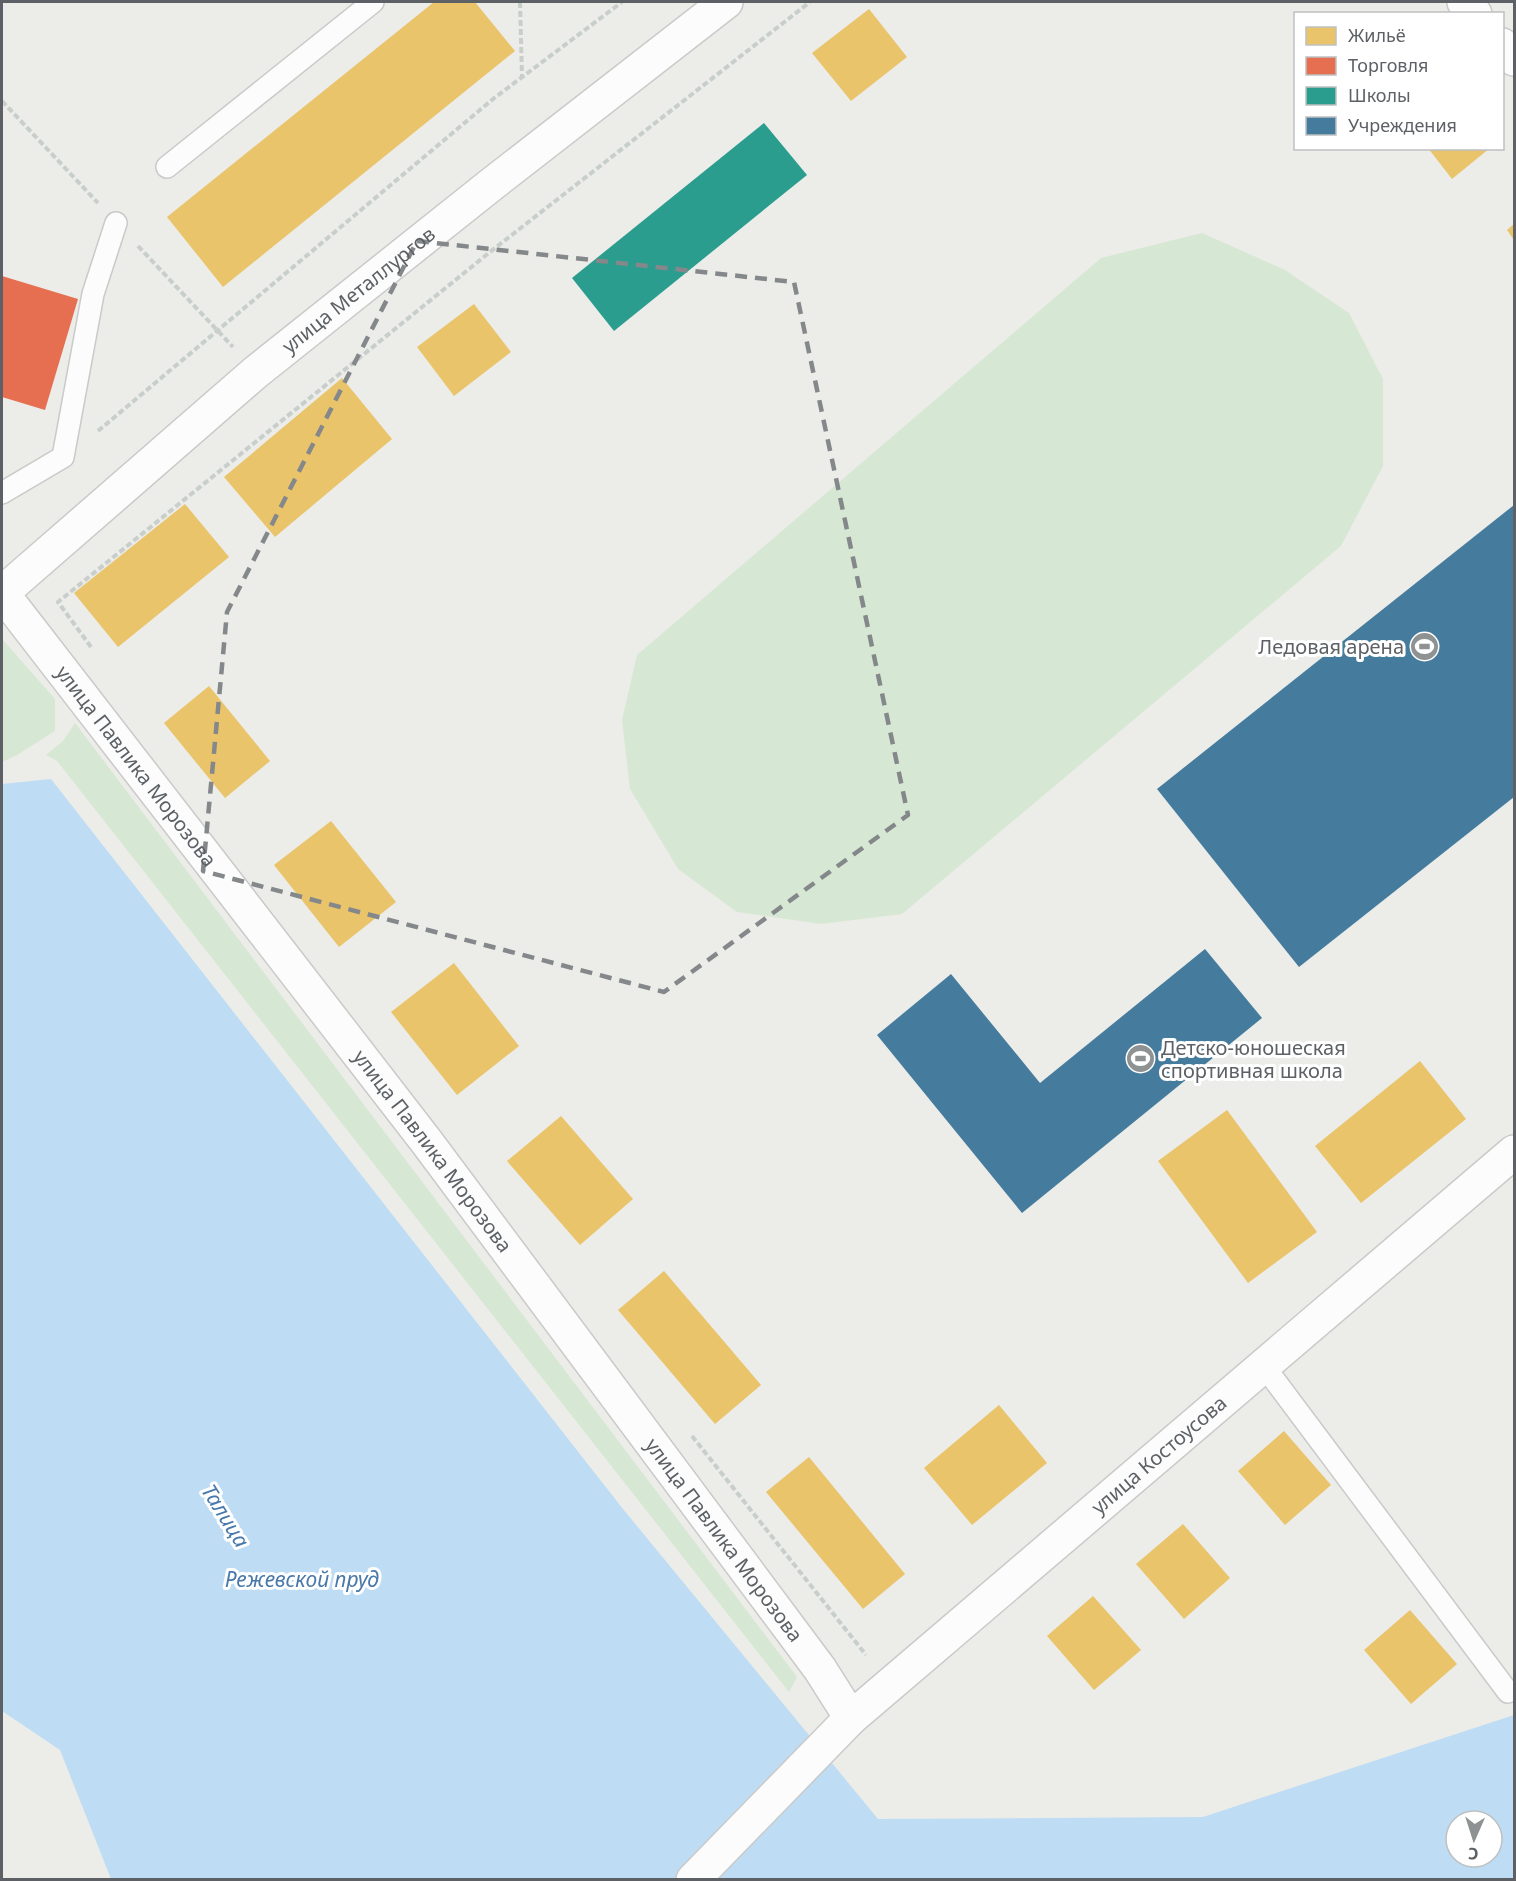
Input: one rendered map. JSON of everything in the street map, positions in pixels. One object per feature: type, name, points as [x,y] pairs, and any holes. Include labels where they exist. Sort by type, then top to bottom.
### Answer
[{"type":"street","name":"улица Металлургов","points":[[2,593],[256,372],[501,176],[726,2]]},
{"type":"street","points":[[1504,46],[1515,59]]},
{"type":"street","name":"улица Павлика Морозова","points":[[2,593],[426,1141],[820,1670],[851,1718]]},
{"type":"street","name":"улица Костоусова","points":[[693,1880],[851,1718],[1515,1152]]},
{"type":"lane","points":[[167,167],[373,2]]},
{"type":"lane","points":[[2,493],[63,457],[93,294],[116,223]]},
{"type":"lane","points":[[1264,1366],[1508,1692]]},
{"type":"path","points":[[520,2],[522,76]]},
{"type":"path","points":[[63,457],[81,446],[216,330],[522,76],[622,2]]},
{"type":"path","points":[[57,602],[490,252],[810,2]]},
{"type":"highlighted area","points":[[417,241],[794,282],[908,815],[664,992],[203,871],[227,612]]},
{"type":"green space","points":[[1202,233],[1285,270],[1349,313],[1383,379],[1383,466],[1341,546],[902,914],[821,924],[737,912],[678,869],[630,789],[622,720],[637,655],[1101,258]]},
{"type":"green space","points":[[2,639],[55,699],[55,731],[2,762]]},
{"type":"green space","points":[[75,723],[797,1677],[789,1692],[57,761],[46,755],[63,741]]},
{"type":"water","name":"Режевской пруд","points":[[51,779],[623,1509],[878,1819],[1203,1817],[1514,1715],[1514,1879],[111,1879],[60,1750],[2,1711],[2,784]]},
{"type":"building: Жильё","points":[[434,2],[475,2],[515,51],[223,287],[167,217]]},
{"type":"building: Жильё","points":[[869,9],[907,57],[851,101],[812,53]]},
{"type":"building: Жильё","points":[[1430,150],[1488,150],[1452,179]]},
{"type":"building: Жильё","points":[[1514,224],[1514,240],[1507,230]]},
{"type":"building: Жильё","points":[[474,304],[511,352],[454,396],[417,347]]},
{"type":"building: Жильё","points":[[342,378],[392,439],[275,537],[224,477]]},
{"type":"building: Жильё","points":[[185,504],[229,557],[118,647],[74,593]]},
{"type":"building: Жильё","points":[[209,686],[270,761],[225,798],[164,723]]},
{"type":"building: Жильё","points":[[331,821],[396,902],[339,947],[274,865]]},
{"type":"building: Жильё","points":[[454,963],[519,1046],[457,1095],[391,1012]]},
{"type":"building: Жильё","points":[[1420,1061],[1466,1119],[1361,1203],[1315,1146]]},
{"type":"building: Жильё","points":[[1227,1110],[1317,1232],[1248,1283],[1158,1161]]},
{"type":"building: Жильё","points":[[561,1116],[633,1199],[580,1245],[507,1161]]},
{"type":"building: Жильё","points":[[664,1271],[761,1385],[715,1424],[618,1310]]},
{"type":"building: Жильё","points":[[999,1405],[1047,1463],[972,1525],[924,1468]]},
{"type":"building: Жильё","points":[[1284,1431],[1331,1485],[1285,1525],[1238,1471]]},
{"type":"building: Жильё","points":[[809,1457],[905,1574],[863,1609],[766,1492]]},
{"type":"building: Жильё","points":[[1183,1524],[1230,1578],[1184,1619],[1136,1564]]},
{"type":"building: Жильё","points":[[1093,1596],[1141,1650],[1094,1690],[1047,1636]]},
{"type":"building: Жильё","points":[[1410,1610],[1457,1664],[1411,1704],[1364,1650]]},
{"type":"building: Торговля","points":[[2,276],[78,299],[45,410],[2,397]]},
{"type":"building: Школы","points":[[764,123],[807,175],[614,331],[572,278]]},
{"type":"building: Учреждения","name":"Ледовая арена","points":[[1514,505],[1514,797],[1299,967],[1157,789]]},
{"type":"building: Учреждения","name":"Детско-юношеская спортивная школа","points":[[1205,949],[1262,1018],[1022,1213],[877,1035],[951,974],[1040,1083]]},
{"type":"place","name":"Ледовая арена","points":[[1425,647]]},
{"type":"place","name":"Детско-юношеская спортивная школа","points":[[1140,1059]]},
{"type":"water label","name":"Талица","points":[[225,1516]]}]
